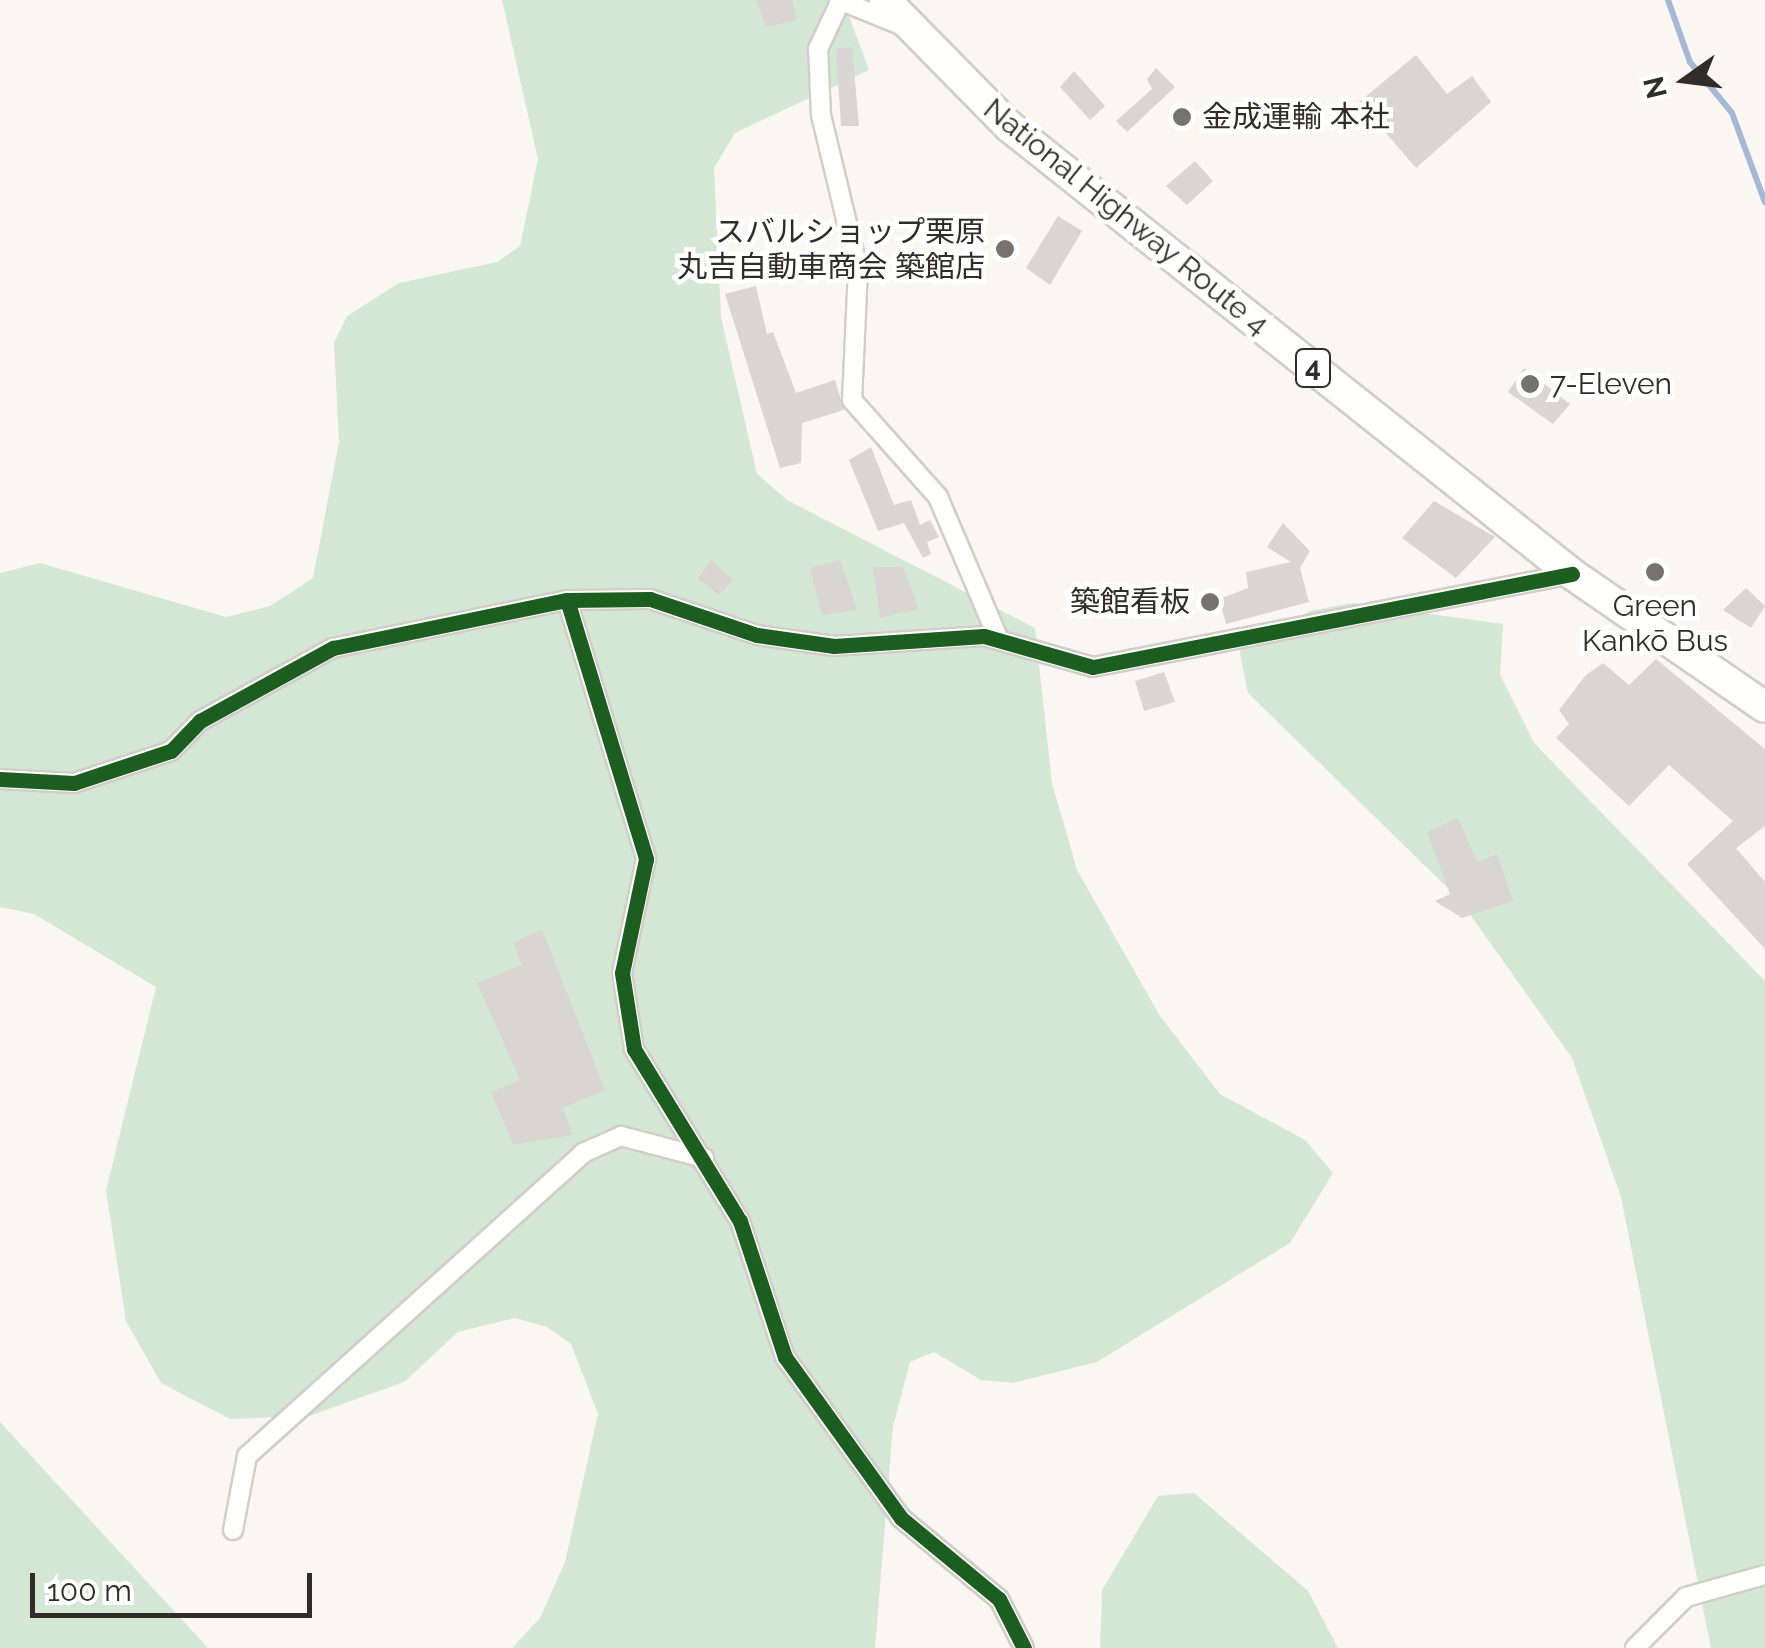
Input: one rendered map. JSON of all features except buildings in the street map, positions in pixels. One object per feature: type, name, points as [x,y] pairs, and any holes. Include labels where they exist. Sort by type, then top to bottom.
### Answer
[{"type":"highway","name":"National Highway Route 4","points":[[885,0],[906,27],[1010,127],[1572,574],[1765,707]]},
{"type":"street","points":[[906,27],[839,1],[818,49],[821,115],[858,269],[852,400],[938,498],[1000,640]]},
{"type":"street","points":[[0,779],[74,783],[171,751],[200,720],[333,648],[567,600],[650,599],[758,636],[834,646],[954,634],[1000,640],[1092,667],[1572,574]]},
{"type":"street","points":[[567,600],[646,859],[620,1002],[634,1049],[704,1158],[761,1268],[785,1356],[901,1518],[1000,1598],[1024,1648]]},
{"type":"street","points":[[233,1530],[247,1456],[583,1153],[621,1136],[704,1158]]},
{"type":"street","points":[[1635,1648],[1686,1597],[1765,1574]]},
{"type":"green space","points":[[502,0],[843,0],[869,70],[735,133],[714,168],[721,317],[757,474],[787,500],[1035,628],[1052,783],[1077,870],[1160,1016],[1220,1094],[1305,1140],[1333,1173],[1290,1243],[1097,1362],[1012,1383],[981,1380],[934,1352],[910,1362],[893,1426],[875,1648],[512,1648],[540,1618],[565,1562],[598,1414],[571,1344],[547,1327],[515,1318],[458,1332],[404,1382],[309,1416],[230,1419],[161,1383],[126,1321],[106,1190],[156,987],[34,914],[0,907],[0,573],[40,563],[226,617],[270,606],[313,578],[339,442],[334,343],[347,316],[399,283],[497,262],[520,246],[538,159]]},
{"type":"green space","points":[[1352,603],[1503,624],[1500,675],[1534,743],[1765,981],[1765,1648],[1711,1648],[1621,1197],[1572,1058],[1459,899],[1248,693],[1239,648],[1310,611]]},
{"type":"green space","points":[[0,1422],[208,1648],[0,1648]]},
{"type":"green space","points":[[1194,1493],[1308,1591],[1338,1648],[1100,1648],[1102,1590],[1158,1496]]},
{"type":"waterway","points":[[1668,0],[1690,62],[1732,113],[1765,202]]},
{"type":"cycle path","points":[[0,779],[74,783],[171,751],[200,721],[333,648],[567,600],[650,599],[757,635],[834,646],[984,636],[1093,667],[1572,574]]},
{"type":"cycle path","points":[[567,600],[646,859],[622,973],[634,1049],[740,1221],[785,1357],[901,1518],[999,1599],[1024,1648]]},
{"type":"place","name":"金成運輸 本社","points":[[1182,117]]},
{"type":"place","name":"スバルショップ栗原 丸吉自動車商会 築館店","points":[[1005,249]]},
{"type":"place","name":"7-Eleven","points":[[1530,384]]},
{"type":"place","name":"Green Kankō Bus","points":[[1655,572]]},
{"type":"place","name":"築館看板","points":[[1210,602]]}]
